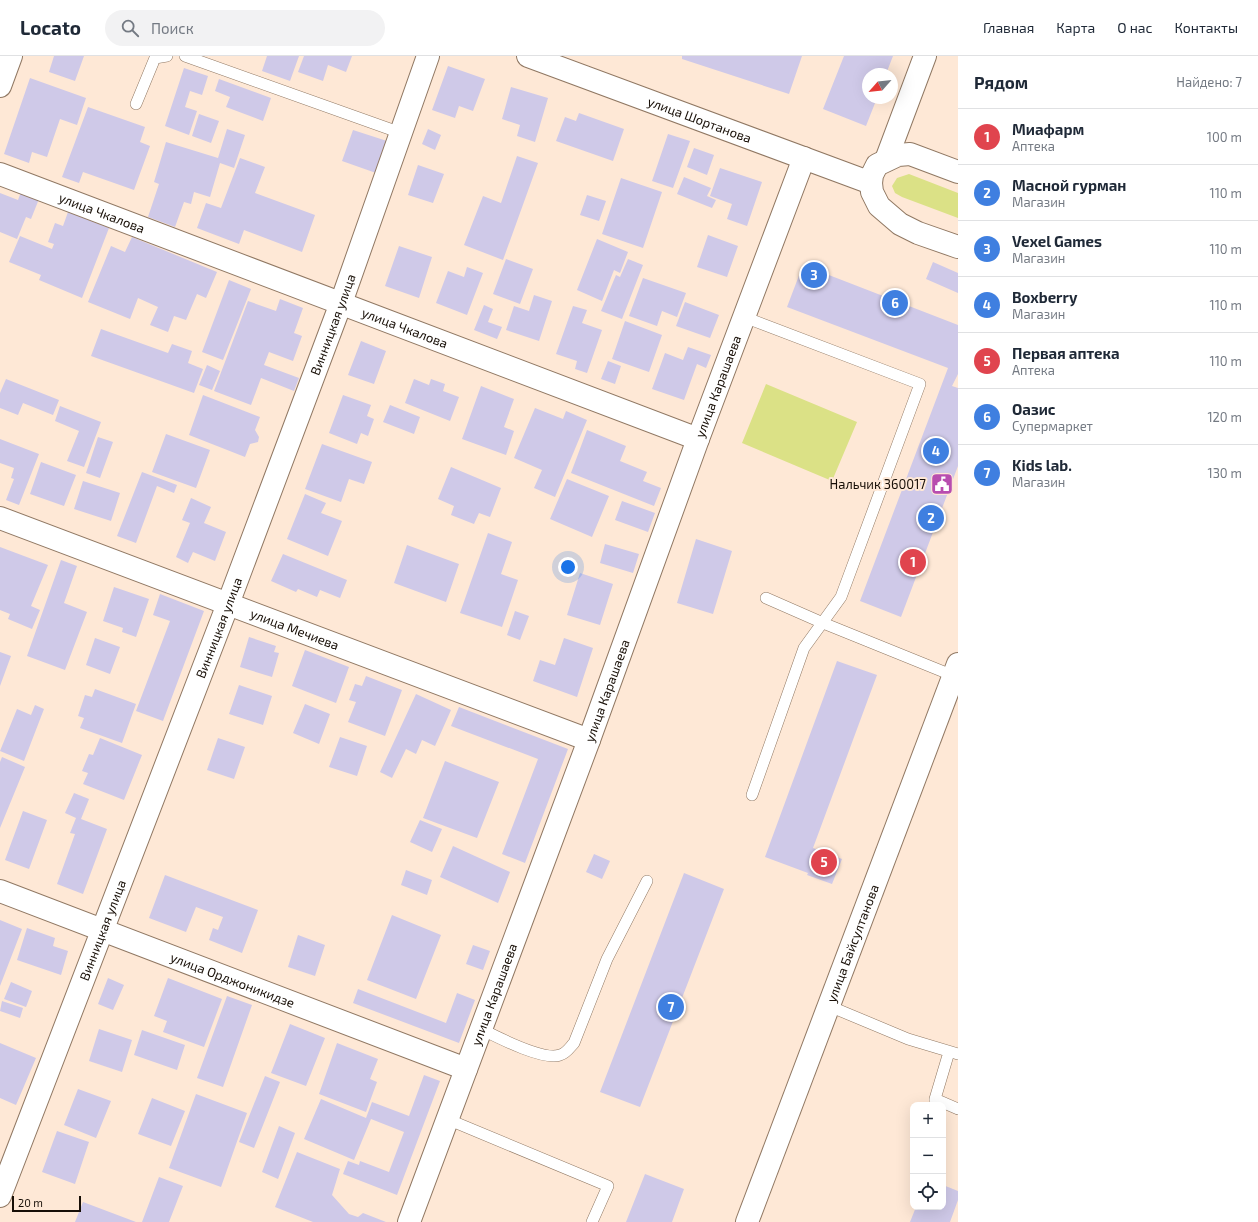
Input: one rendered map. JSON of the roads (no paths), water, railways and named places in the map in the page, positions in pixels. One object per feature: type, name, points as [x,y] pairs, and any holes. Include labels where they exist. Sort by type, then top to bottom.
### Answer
[{"type":"street","points":[[0,86],[11,56]]},
{"type":"street","name":"Винницкая улица","points":[[0,1196],[228,604],[341,303],[428,56]]},
{"type":"street","name":"улица Шортанова","points":[[528,56],[872,184]]},
{"type":"street","points":[[886,160],[925,56]]},
{"type":"street","points":[[958,172],[910,154],[898,155],[886,160],[877,166],[872,175],[872,192],[879,206],[900,224],[918,233],[958,247]]},
{"type":"street","name":"улица Карашаева","points":[[409,1222],[589,740],[698,439],[804,158]]},
{"type":"street","name":"улица Чкалова","points":[[0,174],[698,439]]},
{"type":"street","name":"улица Мечиева","points":[[0,518],[589,740]]},
{"type":"street","name":"улица Байсултанова","points":[[747,1222],[956,670]]},
{"type":"street","name":"улица Орджоникидзе","points":[[0,890],[466,1069]]},
{"type":"lane","points":[[136,104],[155,58],[167,56]]},
{"type":"lane","points":[[185,56],[401,133]]},
{"type":"lane","points":[[744,317],[920,384],[841,597],[804,648],[752,794]]},
{"type":"lane","points":[[766,598],[823,623],[956,670]]},
{"type":"lane","points":[[481,1029],[527,1050],[560,1056],[567,1052],[574,1042],[606,959],[647,881]]},
{"type":"lane","points":[[829,1006],[908,1039],[954,1053],[935,1099],[958,1109]]},
{"type":"lane","points":[[447,1119],[608,1186],[592,1222]]},
{"type":"place","name":"Vexel Games","points":[[814,275]]},
{"type":"place","name":"Оазис","points":[[895,303]]},
{"type":"place","name":"Boxberry","points":[[936,451]]},
{"type":"place","name":"Нальчик 360017","points":[[942,484]]},
{"type":"place","name":"Масной гурман","points":[[931,518]]},
{"type":"place","name":"Миафарм","points":[[913,562]]},
{"type":"place","name":"Первая аптека","points":[[824,862]]},
{"type":"place","name":"Kids lab.","points":[[671,1007]]}]
